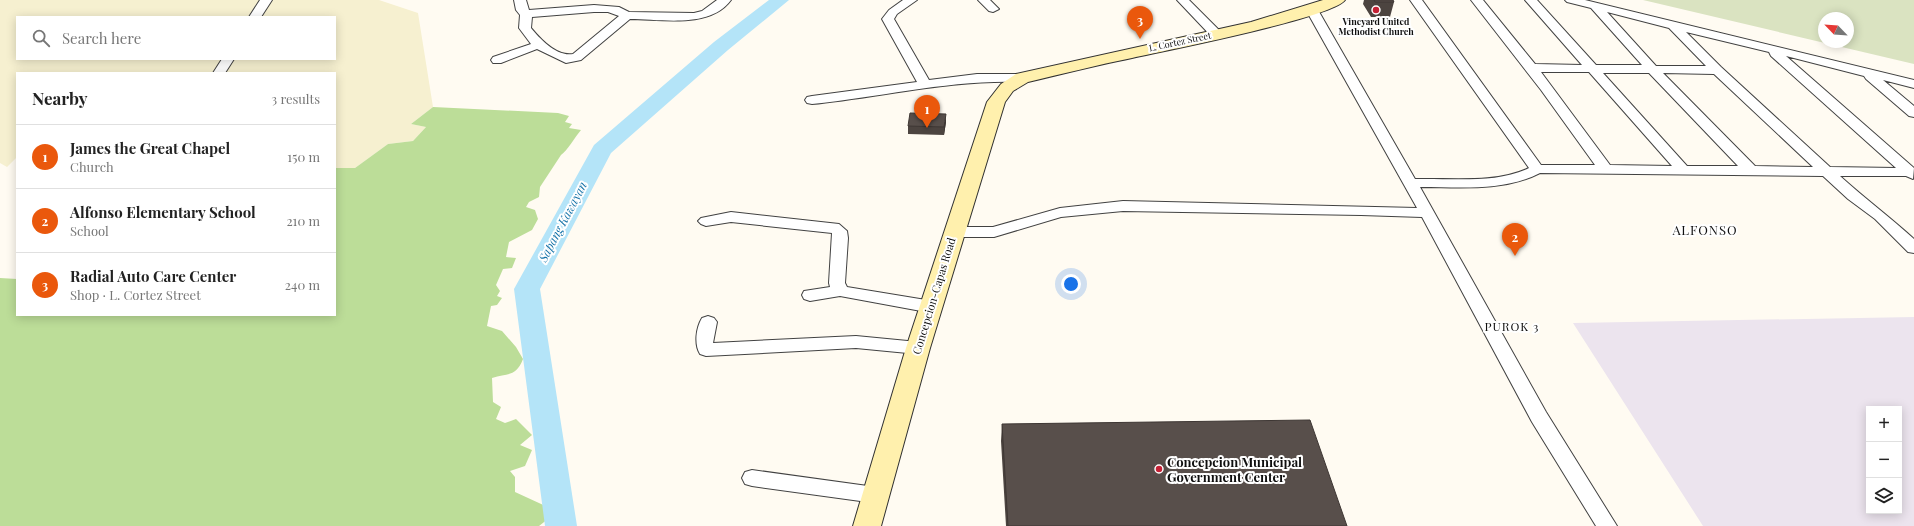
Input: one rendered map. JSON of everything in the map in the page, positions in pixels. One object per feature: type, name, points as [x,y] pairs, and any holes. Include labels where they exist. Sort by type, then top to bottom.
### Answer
[{"type":"main road","name":"L. Cortez Street","points":[[1022,78],[1255,27],[1312,10],[1337,0]]},
{"type":"main road","name":"Concepcion-Capas Road","points":[[867,526],[918,348],[996,102],[1002,92],[1012,83],[1022,78]]},
{"type":"street","points":[[257,16],[266,0]]},
{"type":"street","points":[[520,0],[522,10],[526,14],[540,15],[599,7],[622,10],[627,15]]},
{"type":"street","points":[[526,14],[525,28],[538,45],[566,59],[577,57],[627,15],[695,17],[706,13],[725,0]]},
{"type":"street","points":[[911,0],[893,12],[888,19],[925,85]]},
{"type":"street","points":[[984,0],[993,9]]},
{"type":"street","points":[[1183,0],[1217,35]]},
{"type":"street","points":[[1416,0],[1537,169]]},
{"type":"street","points":[[1477,0],[1546,87],[1605,169]]},
{"type":"street","points":[[1531,0],[1683,170]]},
{"type":"street","points":[[1571,0],[1772,51],[1914,84]]},
{"type":"street","points":[[1595,6],[1751,171]]},
{"type":"street","points":[[1312,10],[1428,213],[1539,417],[1607,526]]},
{"type":"street","points":[[1672,25],[1717,70],[1853,196],[1880,216],[1914,248]]},
{"type":"street","points":[[497,60],[538,45]]},
{"type":"street","points":[[1772,51],[1912,173]]},
{"type":"street","points":[[220,72],[227,60]]},
{"type":"street","points":[[1530,68],[1652,68],[1717,70]]},
{"type":"street","points":[[1867,74],[1914,113]]},
{"type":"street","points":[[812,100],[852,96],[925,85],[1003,77],[1022,78]]},
{"type":"street","points":[[1410,183],[1499,182],[1520,178],[1537,169],[1912,173]]},
{"type":"street","points":[[954,232],[994,232],[1060,214],[1094,208],[1123,206],[1361,210],[1428,213]]},
{"type":"street","points":[[706,221],[731,217],[834,227],[839,231],[840,238],[837,283],[840,291]]},
{"type":"street","points":[[810,295],[840,291],[932,307]]},
{"type":"street","points":[[708,322],[704,344],[706,350],[856,342],[918,348]]},
{"type":"street","points":[[752,478],[875,495]]},
{"type":"shaded area","points":[[0,0],[379,0],[418,13],[433,107],[411,124],[426,127],[413,141],[388,144],[355,168],[336,168],[336,72],[16,72],[16,158],[7,167],[0,163]]},
{"type":"shaded area","points":[[1914,317],[1914,526],[1703,526],[1573,323]]},
{"type":"green space","points":[[1643,0],[1914,0],[1914,64],[1846,48],[1854,48],[1854,12],[1818,12],[1818,41]]},
{"type":"green space","points":[[433,107],[558,113],[569,116],[565,122],[572,124],[569,128],[581,130],[561,155],[540,187],[539,197],[529,202],[526,207],[535,210],[538,219],[532,230],[509,242],[506,257],[516,258],[512,268],[503,269],[496,285],[500,291],[497,296],[502,298],[497,305],[491,306],[487,326],[502,331],[516,347],[523,359],[514,372],[492,378],[493,402],[501,407],[496,419],[505,423],[516,419],[532,435],[520,445],[532,450],[525,466],[510,471],[515,477],[515,492],[552,509],[553,515],[539,526],[0,526],[0,278],[16,279],[16,316],[336,316],[336,168],[355,168],[388,144],[413,141],[426,127],[411,124]]},
{"type":"building","points":[[1374,0],[1393,0],[1394,2],[1375,2]]},
{"type":"building","points":[[910,113],[946,114],[944,127],[908,126]]},
{"type":"building","name":"Concepcion Municipal Government Center","points":[[1310,420],[1347,526],[1008,526],[1002,424]]},
{"type":"waterway","name":"Sapang Kawayan","points":[[561,526],[527,289],[602,150],[721,46],[780,0]]},
{"type":"place","name":"Vineyard United Methodist Church","points":[[1376,10]]},
{"type":"place","name":"Radial Auto Care Center","points":[[1140,39]]},
{"type":"place","name":"James the Great Chapel","points":[[927,128]]},
{"type":"place","name":"Alfonso Elementary School","points":[[1515,256]]},
{"type":"place","name":"Concepcion Municipal Government Center","points":[[1159,469]]},
{"type":"district","name":"ALFONSO","points":[[1705,230]]},
{"type":"district","name":"PUROK 3","points":[[1512,327]]}]
